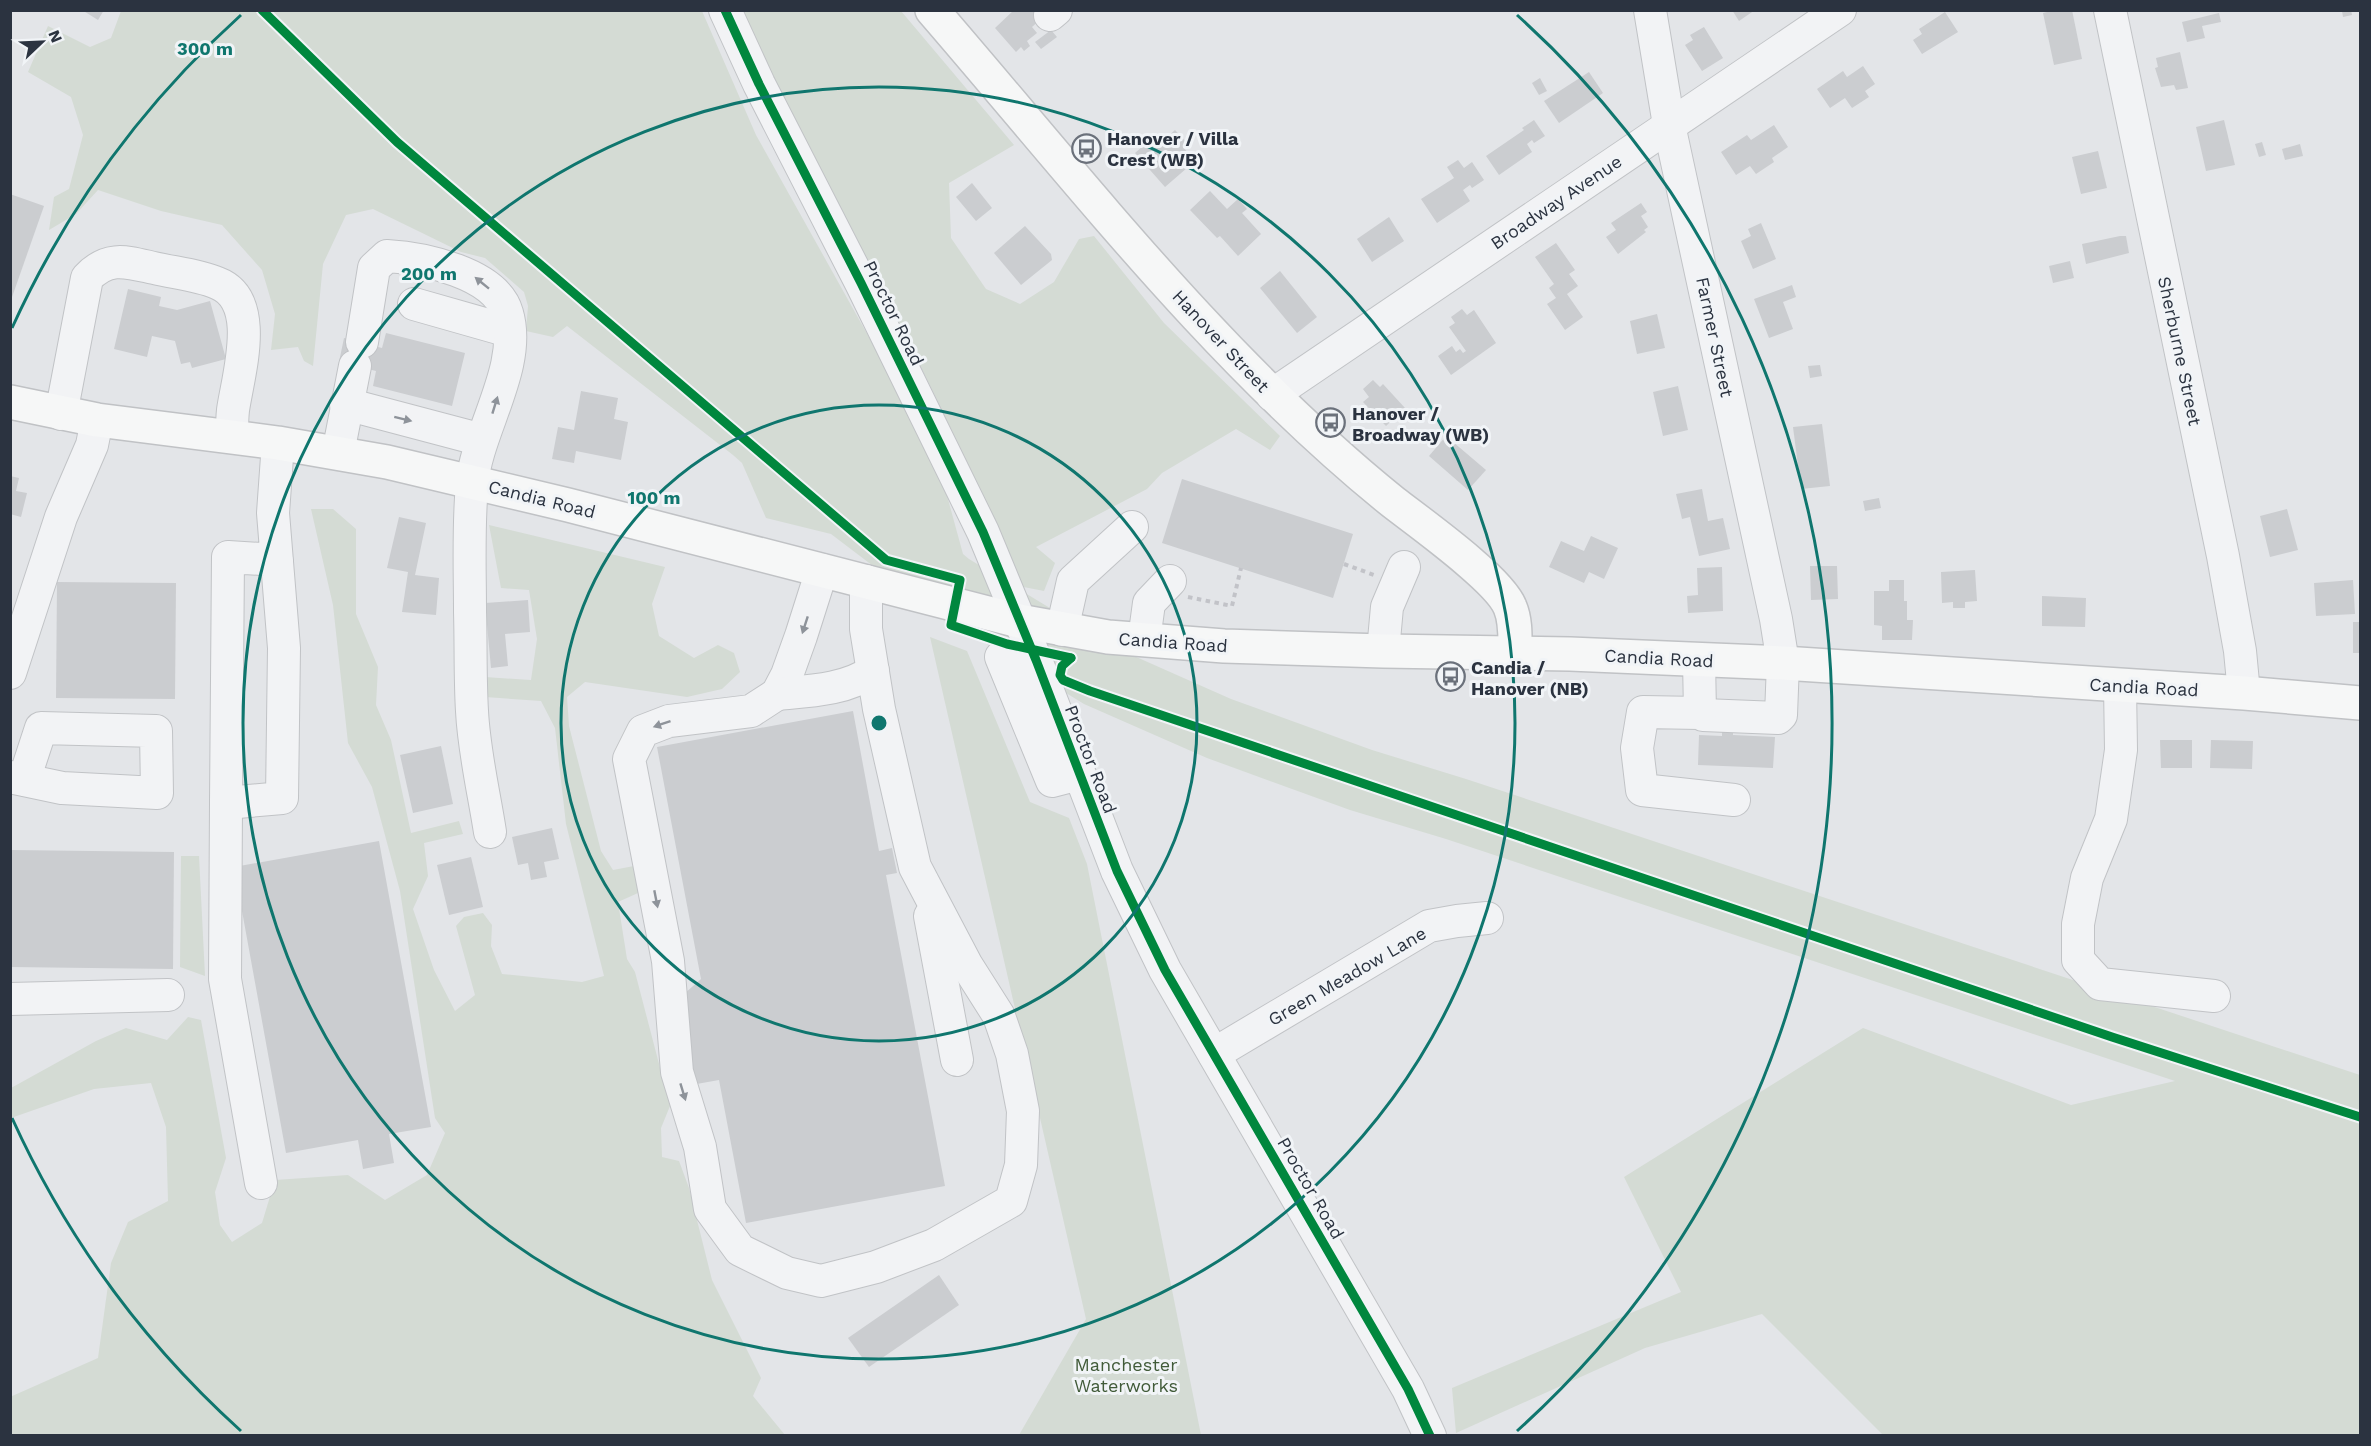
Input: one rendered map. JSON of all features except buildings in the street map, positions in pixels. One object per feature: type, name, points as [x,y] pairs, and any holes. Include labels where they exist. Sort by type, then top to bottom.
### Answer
[{"type":"main road","name":"Hanover Street","points":[[932,10],[1125,237],[1272,395],[1366,480],[1467,561],[1503,595],[1510,606],[1514,620],[1515,652]]},
{"type":"main road","name":"Candia Road","points":[[10,402],[97,420],[338,453],[472,481],[1019,621],[1062,630],[1144,640],[1224,646],[1515,652],[1784,663],[2244,693],[2361,703]]},
{"type":"street","name":"Proctor Road","points":[[725,10],[777,122],[861,283],[978,522],[1019,621],[1033,694],[1079,774],[1117,871],[1143,928],[1165,970],[1408,1389],[1430,1436]]},
{"type":"street","name":"Farmer Street","points":[[1650,10],[1669,125],[1784,663],[1781,715],[1778,718],[1703,715],[1700,712]]},
{"type":"street","name":"Broadway Avenue","points":[[1272,395],[1840,10]]},
{"type":"street","name":"Sherburne Street","points":[[2110,10],[2223,556],[2240,651],[2244,693]]},
{"type":"street","points":[[338,453],[374,268],[387,256],[407,257],[474,276],[498,296],[507,313],[510,337],[505,370],[492,415],[480,441],[472,481],[469,518],[472,713],[490,832]]},
{"type":"street","points":[[61,414],[87,278],[97,267],[111,262],[129,262],[218,283],[237,300],[243,314],[243,348],[231,437]]},
{"type":"street","points":[[414,304],[509,331]]},
{"type":"street","points":[[346,405],[467,435],[480,441]]},
{"type":"street","points":[[10,673],[61,517],[92,445],[97,420]]},
{"type":"street","points":[[226,803],[282,798],[284,648],[273,513],[278,443]]},
{"type":"street","points":[[1062,630],[1073,581],[1132,527]]},
{"type":"street","points":[[261,1183],[225,979],[228,557],[277,560]]},
{"type":"street","points":[[1383,651],[1387,607],[1404,567]]},
{"type":"street","points":[[777,694],[787,675],[822,570]]},
{"type":"street","points":[[866,581],[866,628],[873,671],[879,709],[915,867],[966,964],[999,1016],[1012,1054],[1023,1112],[1021,1165],[1011,1201],[934,1245],[876,1267],[821,1281],[787,1273],[740,1250],[710,1209],[700,1147],[677,1072],[668,961],[629,759],[643,731],[669,721],[751,711],[777,694],[832,687],[860,680],[873,671]]},
{"type":"street","points":[[1144,640],[1149,603],[1165,586]]},
{"type":"street","points":[[1001,657],[1033,694]]},
{"type":"street","points":[[1699,660],[1700,712],[1643,712],[1637,748],[1642,790],[1734,800]]},
{"type":"street","points":[[2120,686],[2121,750],[2111,819],[2087,878],[2078,924],[2078,960],[2100,984],[2214,996]]},
{"type":"street","points":[[923,883],[957,1060]]},
{"type":"street","name":"Green Meadow Lane","points":[[1214,1054],[1429,926],[1487,918]]},
{"type":"street","points":[[10,999],[168,995]]},
{"type":"path","points":[[1165,586],[1232,606],[1241,568]]},
{"type":"green space","points":[[121,11],[702,11],[756,135],[937,459],[963,554],[969,559],[1116,648],[1231,699],[1372,750],[1466,779],[2360,1075],[2360,1435],[1883,1435],[1762,1314],[1645,1348],[1456,1433],[1452,1388],[1681,1292],[1624,1177],[1863,1028],[2071,1105],[2175,1081],[1446,839],[1350,810],[1207,758],[1084,704],[931,610],[831,534],[766,518],[742,463],[733,455],[567,326],[553,337],[526,331],[528,306],[524,292],[485,258],[461,252],[373,209],[346,215],[323,264],[313,366],[304,361],[298,347],[271,350],[275,314],[262,270],[222,225],[161,211],[98,190],[76,214],[49,230],[54,197],[69,189],[83,135],[71,97],[28,72],[48,26],[90,47],[111,38]]},
{"type":"green space","points":[[740,11],[901,11],[1014,145],[949,183],[951,238],[986,289],[1020,304],[1054,282],[1079,239],[1094,236],[1164,323],[1280,436],[1270,450],[1236,429],[1162,473],[1147,489],[1036,547],[1055,563],[1044,591],[1014,585],[964,456],[898,320],[825,189]]},
{"type":"green space","points":[[311,509],[333,509],[356,529],[356,614],[378,667],[376,705],[391,740],[411,833],[459,821],[463,834],[424,843],[428,876],[413,909],[434,970],[455,1011],[475,995],[456,926],[464,917],[483,913],[492,925],[491,946],[502,974],[582,982],[604,976],[566,824],[555,728],[541,701],[485,697],[485,677],[531,680],[537,639],[529,590],[501,588],[489,525],[665,567],[652,604],[659,636],[694,658],[718,645],[734,653],[740,672],[722,689],[687,697],[585,682],[567,697],[569,726],[601,851],[613,870],[634,866],[638,893],[618,902],[627,959],[635,972],[670,1106],[661,1128],[662,1157],[679,1161],[689,1188],[712,1280],[761,1378],[753,1396],[785,1435],[11,1435],[10,1397],[98,1358],[111,1263],[128,1222],[168,1201],[166,1127],[151,1083],[94,1089],[11,1118],[11,1088],[96,1041],[126,1028],[167,1040],[188,1017],[201,1020],[226,1158],[215,1192],[220,1225],[232,1242],[262,1223],[275,1180],[348,1175],[385,1200],[427,1175],[445,1133],[435,1118],[400,891],[372,787],[348,743],[333,605]]},
{"type":"green space","name":"Manchester Waterworks","points":[[930,637],[967,651],[1030,802],[1069,818],[1087,864],[1201,1435],[1019,1435],[1086,1319]]},
{"type":"green space","points":[[181,856],[199,856],[205,976],[180,967]]},
{"type":"cycle path","points":[[262,10],[397,142],[886,560],[960,580],[951,625],[1007,644],[1071,658]]},
{"type":"cycle path","points":[[725,10],[759,84],[861,283],[983,532],[1036,660],[1117,871],[1165,970],[1408,1389],[1430,1436]]},
{"type":"cycle path","points":[[1071,658],[1062,666],[1060,675],[1063,680],[1090,691],[2112,1037],[2360,1117]]},
{"type":"place","name":"Hanover / Villa Crest (WB)","points":[[1086,148]]},
{"type":"place","name":"Hanover / Broadway (WB)","points":[[1331,423]]},
{"type":"place","name":"Candia / Hanover (NB)","points":[[1450,677]]}]
